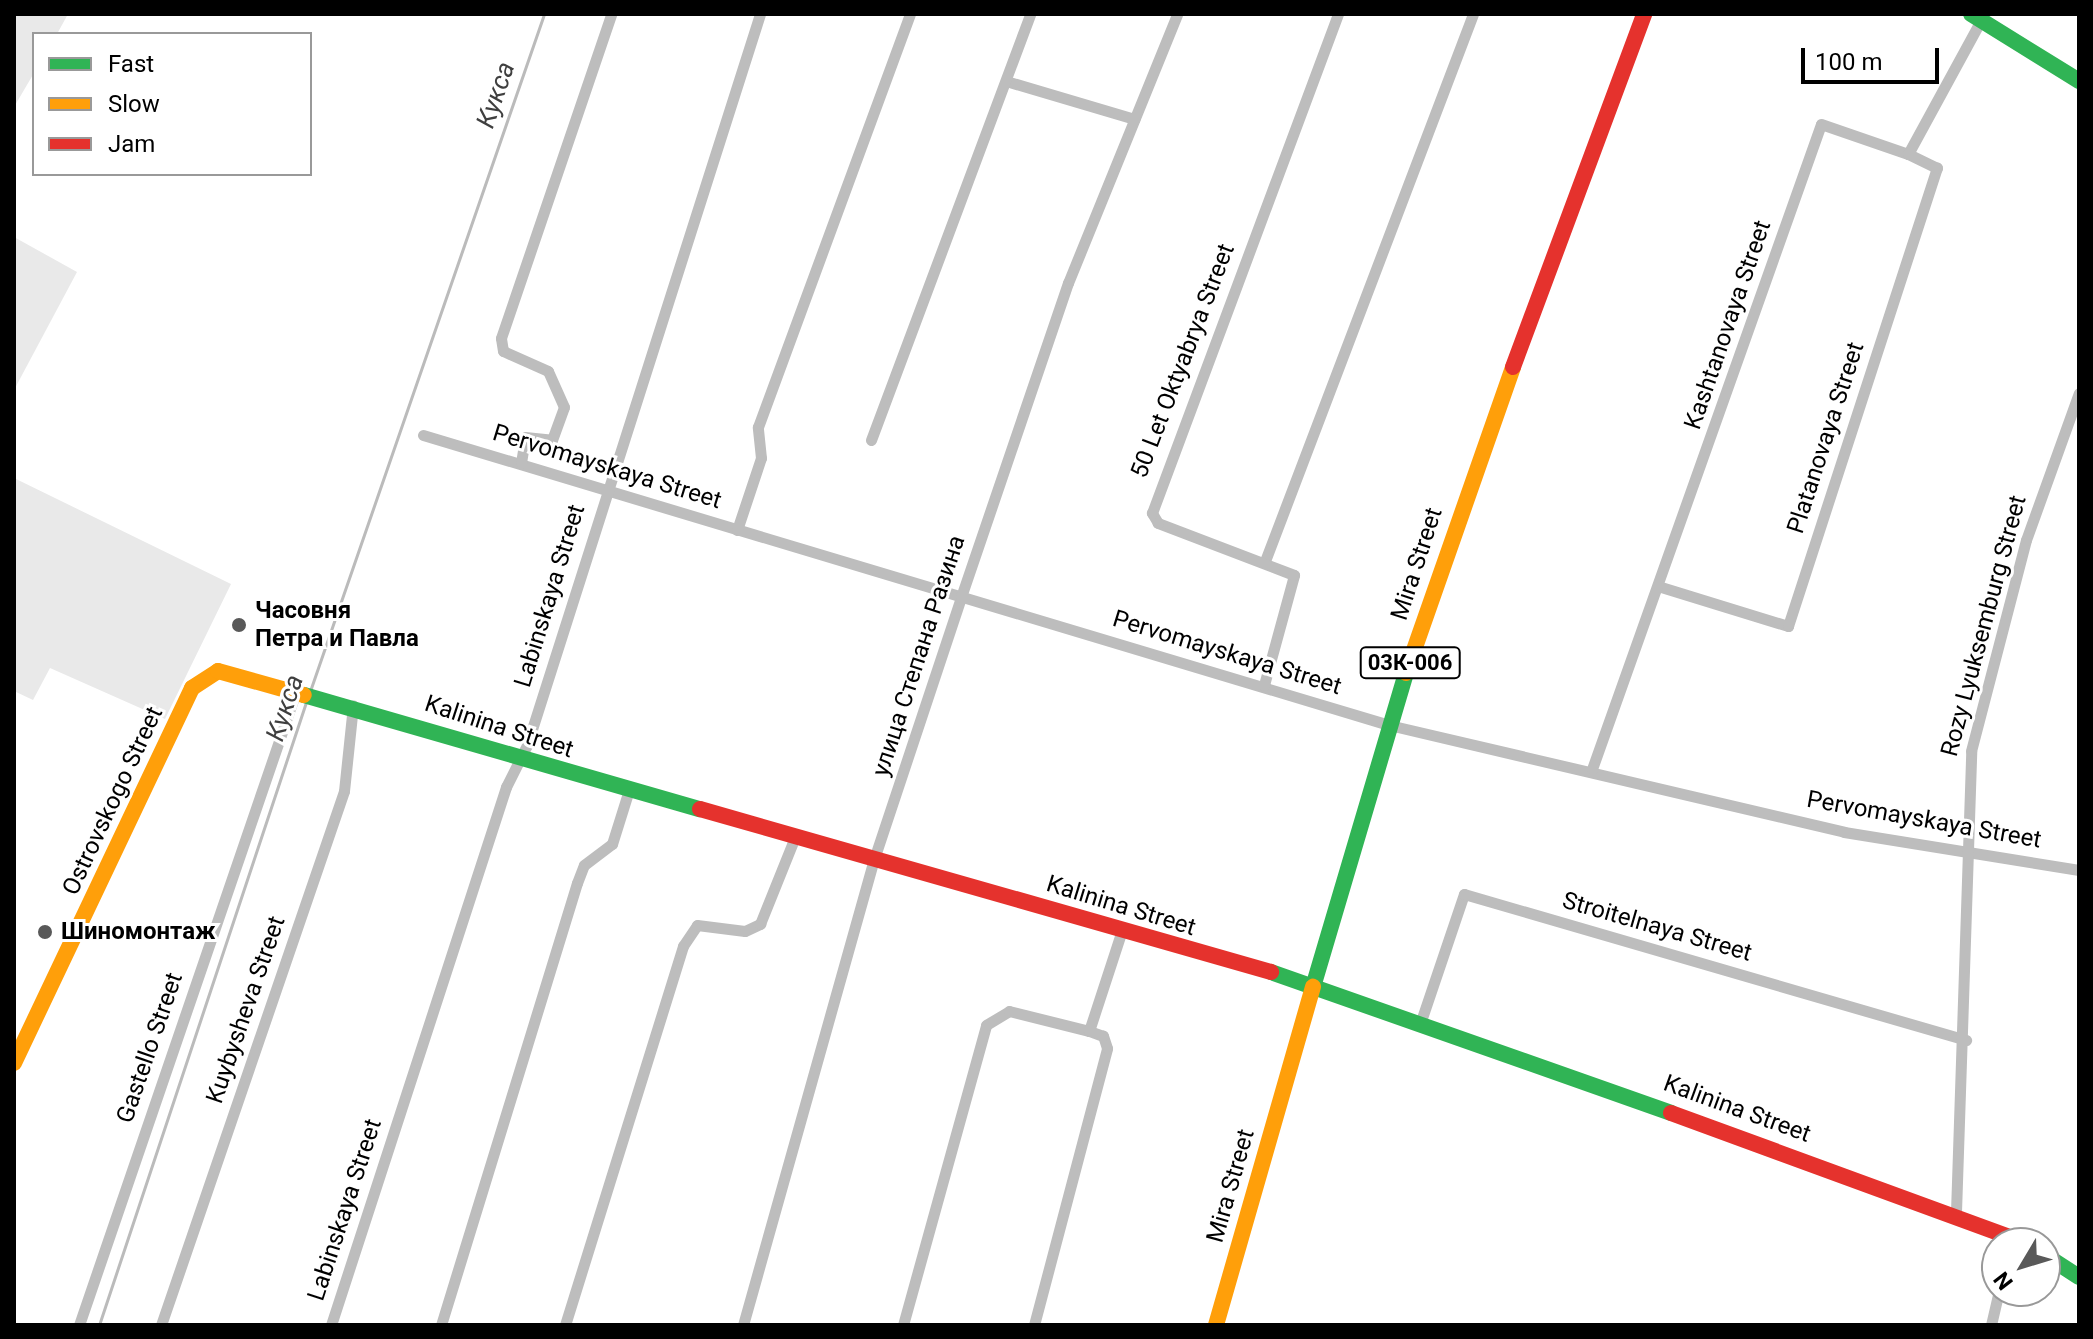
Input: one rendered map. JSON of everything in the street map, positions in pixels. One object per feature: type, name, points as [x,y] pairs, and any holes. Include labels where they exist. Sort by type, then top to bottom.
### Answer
[{"type":"street","points":[[521,463],[525,437],[552,440],[564,407],[548,371],[503,351],[501,338],[611,14]]},
{"type":"street","name":"Labinskaya Street","points":[[331,1325],[521,761],[760,14]]},
{"type":"street","points":[[737,530],[761,458],[758,427],[910,14]]},
{"type":"street","points":[[871,440],[1030,14]]},
{"type":"street","name":"улица Степана Разина","points":[[743,1325],[874,859],[1068,283],[1177,14]]},
{"type":"street","name":"50 Let Oktyabrya Street","points":[[1264,685],[1296,584],[1265,561],[1158,523],[1153,501],[1338,14]]},
{"type":"street","points":[[1265,561],[1473,14]]},
{"type":"street","name":"Mira Street","points":[[1216,1325],[1389,725],[1456,519],[1644,14]]},
{"type":"street","points":[[1908,154],[1976,17],[2079,81]]},
{"type":"street","points":[[1006,81],[1134,119]]},
{"type":"street","name":"Kashtanovaya Street","points":[[1592,769],[1661,587],[1821,124],[1908,154]]},
{"type":"street","name":"Platanovaya Street","points":[[1661,587],[1788,626],[1937,168],[1908,154]]},
{"type":"street","name":"Rozy Lyuksemburg Street","points":[[1956,1212],[1966,1040],[1971,751],[2026,540],[2079,393]]},
{"type":"street","name":"Pervomayskaya Street","points":[[423,435],[1389,725],[1592,769],[1844,832],[2079,870]]},
{"type":"street","name":"Kalinina Street","points":[[192,688],[218,671],[323,703],[353,705],[628,793],[874,859],[1313,987],[1421,1021],[1956,1212],[1988,1227]]},
{"type":"street","name":"Ostrovskogo Street","points":[[14,1063],[192,688]]},
{"type":"street","name":"Gastello Street","points":[[79,1325],[299,695]]},
{"type":"street","name":"Kuybysheva Street","points":[[161,1325],[344,791],[353,705]]},
{"type":"street","points":[[441,1325],[577,883],[584,865],[612,844],[628,793]]},
{"type":"street","points":[[565,1325],[683,946],[697,925],[745,931],[760,924],[795,837]]},
{"type":"street","name":"Stroitelnaya Street","points":[[1421,1021],[1464,894],[1966,1040]]},
{"type":"street","points":[[1089,1031],[1122,930]]},
{"type":"street","points":[[903,1325],[986,1025],[1009,1011],[1103,1036],[1107,1048],[1034,1325]]},
{"type":"street","points":[[2061,1265],[2079,1277]]},
{"type":"shaded area","points":[[14,14],[68,14],[58,32],[32,32],[32,76],[14,107]]},
{"type":"shaded area","points":[[14,237],[77,272],[14,390]]},
{"type":"shaded area","points":[[14,478],[231,584],[165,719],[50,668],[33,700],[14,691]]},
{"type":"waterway","name":"Кукса","points":[[310,691],[544,14]]},
{"type":"waterway","name":"Кукса","points":[[99,1325],[306,702]]},
{"type":"traffic: fast","points":[[1971,14],[2079,81]]},
{"type":"traffic: fast","points":[[1313,987],[1406,673]]},
{"type":"traffic: fast","points":[[304,695],[700,809]]},
{"type":"traffic: fast","points":[[1271,972],[1671,1113]]},
{"type":"traffic: fast","points":[[2061,1265],[2079,1277]]},
{"type":"traffic: slow","points":[[1406,673],[1513,367]]},
{"type":"traffic: slow","points":[[14,1063],[192,688],[218,671],[304,695]]},
{"type":"traffic: slow","points":[[1216,1325],[1313,987]]},
{"type":"traffic: jam","points":[[1513,367],[1644,14]]},
{"type":"traffic: jam","points":[[700,809],[1271,972]]},
{"type":"traffic: jam","points":[[1671,1113],[1982,1227]]},
{"type":"place","name":"Часовня Петра и Павла","points":[[239,625]]},
{"type":"place","name":"Шиномонтаж","points":[[45,932]]}]
